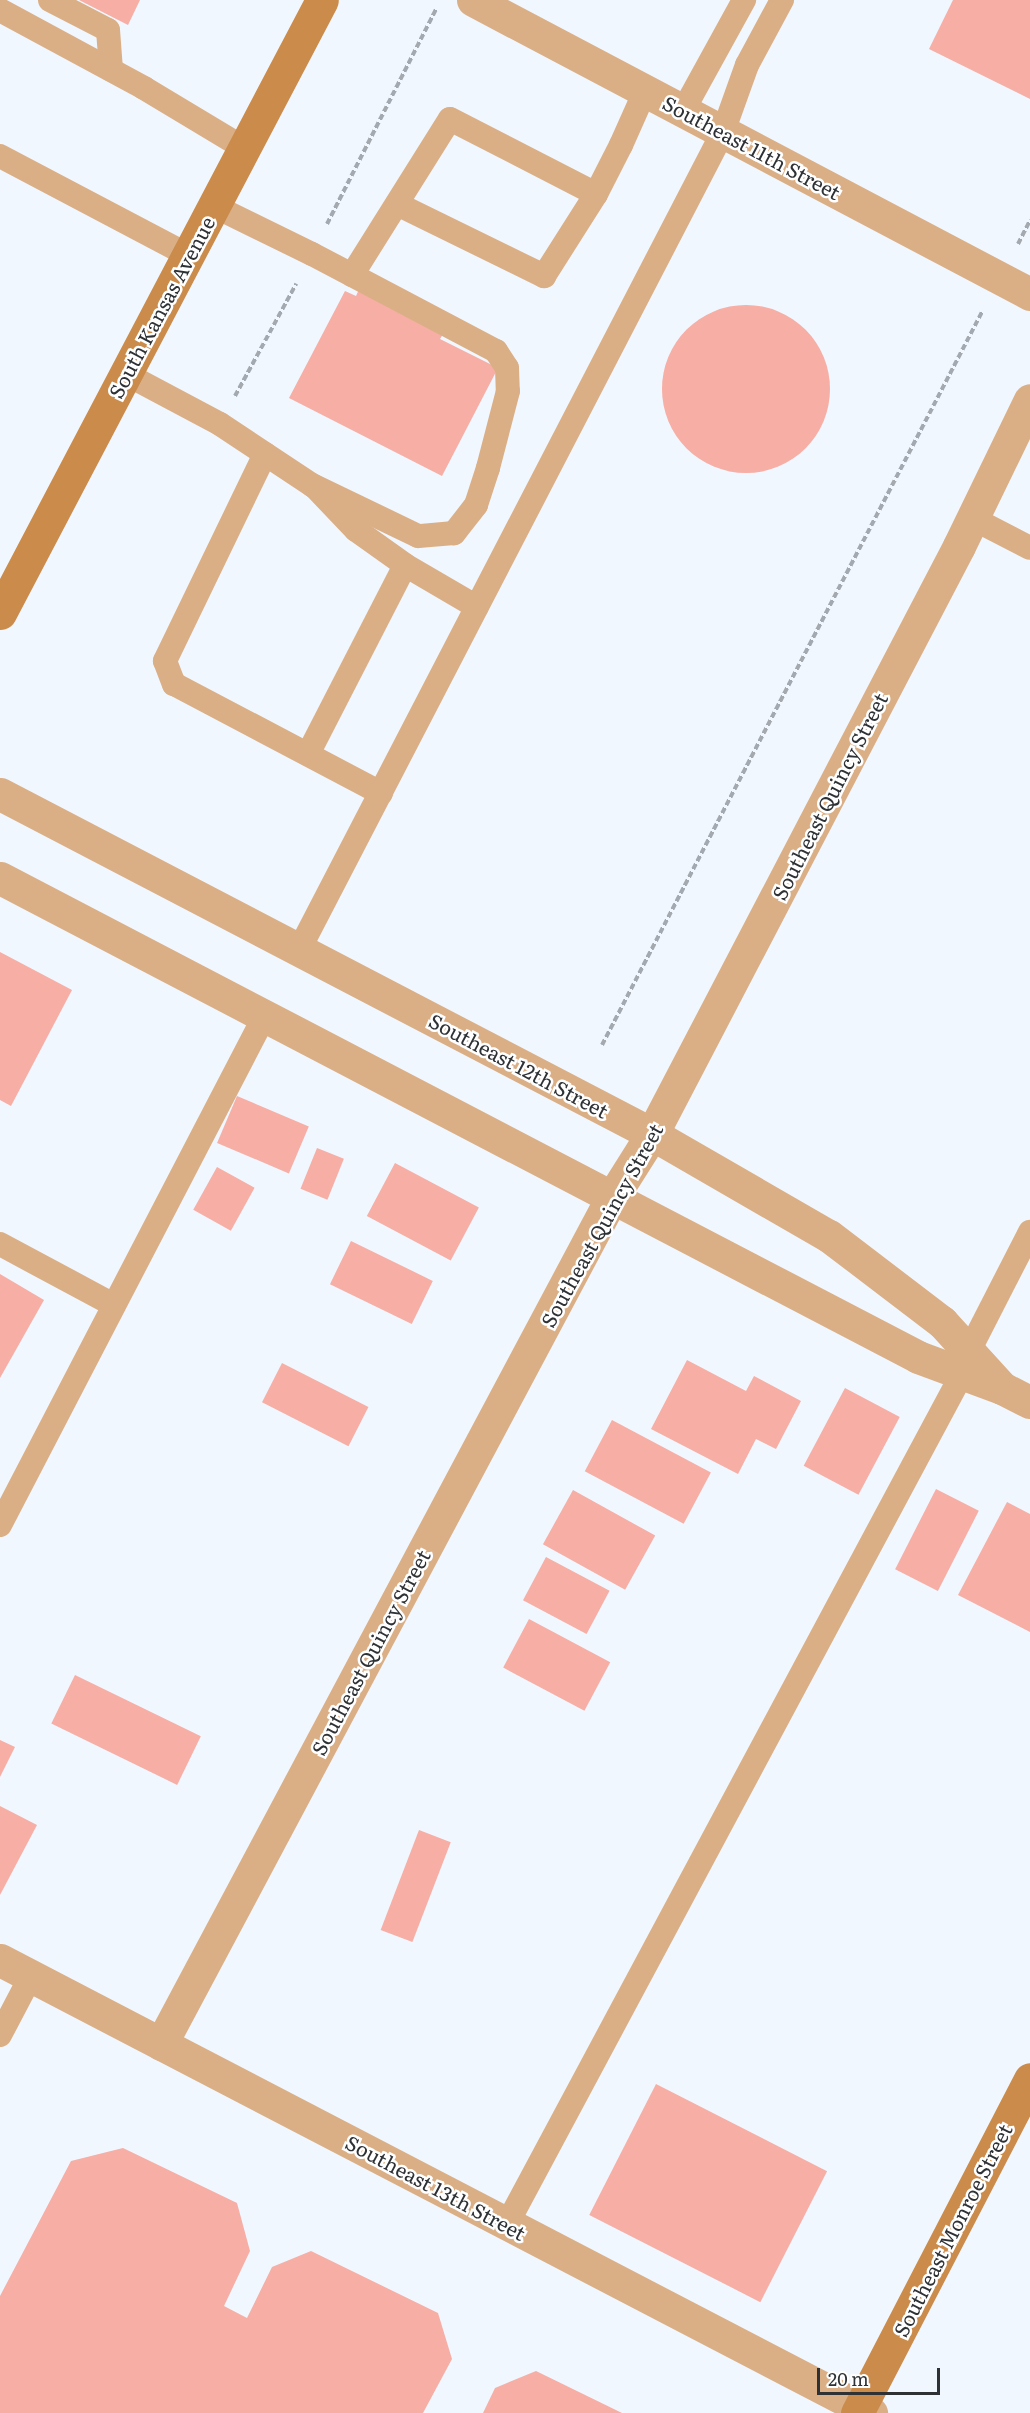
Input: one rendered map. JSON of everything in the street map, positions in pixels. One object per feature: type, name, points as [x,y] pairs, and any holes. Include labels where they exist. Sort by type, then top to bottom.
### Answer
[{"type":"main road","name":"South Kansas Avenue","points":[[0,613],[322,0]]},
{"type":"main road","name":"Southeast Monroe Street","points":[[863,2411],[1030,2079]]},
{"type":"street","name":"Southeast 11th Street","points":[[473,0],[1030,294]]},
{"type":"street","name":"Southeast Quincy Street","points":[[161,2044],[611,1199],[652,1134],[972,518],[1030,400]]},
{"type":"street","name":"Southeast 12th Street","points":[[0,794],[652,1134],[829,1236],[942,1322],[965,1362],[1016,1395]]},
{"type":"street","name":"Southeast 12th Street","points":[[0,878],[918,1358],[965,1362]]},
{"type":"street","name":"Southeast 13th Street","points":[[0,1960],[863,2411]]},
{"type":"lane","points":[[50,0],[108,30],[111,70]]},
{"type":"lane","points":[[683,111],[744,0]]},
{"type":"lane","points":[[299,950],[723,132],[747,65],[782,0]]},
{"type":"lane","points":[[0,10],[111,70],[244,148]]},
{"type":"lane","points":[[397,204],[544,276],[597,194],[645,91]]},
{"type":"lane","points":[[352,275],[450,119],[597,194]]},
{"type":"lane","points":[[0,156],[188,255]]},
{"type":"lane","points":[[126,374],[220,424],[312,485],[418,536],[454,532],[476,505],[508,392],[507,368],[496,351],[312,254],[214,206]]},
{"type":"lane","points":[[266,454],[165,661],[174,684],[381,793]]},
{"type":"lane","points":[[312,485],[356,530],[405,566],[477,607]]},
{"type":"lane","points":[[972,518],[1030,548]]},
{"type":"lane","points":[[308,754],[405,566]]},
{"type":"lane","points":[[0,1525],[265,1015]]},
{"type":"lane","points":[[507,2224],[965,1362],[1030,1232]]},
{"type":"lane","points":[[0,1244],[114,1305]]},
{"type":"lane","points":[[0,2035],[31,1976]]},
{"type":"path","points":[[220,424],[312,254],[440,0]]},
{"type":"path","points":[[602,1045],[1030,220]]},
{"type":"building","points":[[79,0],[140,0],[128,25]]},
{"type":"building","points":[[953,0],[1030,0],[1030,99],[929,49]]},
{"type":"building","points":[[361,285],[446,329],[440,339],[498,368],[442,476],[289,398],[345,291],[356,296]]},
{"type":"building","points":[[746,305],[778,312],[793,319],[805,330],[816,342],[823,357],[830,389],[823,421],[816,436],[805,448],[793,459],[778,466],[746,473],[714,466],[699,459],[687,448],[676,436],[669,421],[662,389],[669,357],[676,342],[687,330],[699,319],[714,312]]},
{"type":"building","points":[[0,952],[72,990],[11,1106],[0,1100]]},
{"type":"building","points":[[237,1096],[309,1126],[289,1173],[217,1143]]},
{"type":"building","points":[[317,1148],[344,1159],[327,1200],[301,1189]]},
{"type":"building","points":[[395,1163],[479,1208],[451,1261],[367,1216]]},
{"type":"building","points":[[217,1167],[255,1188],[231,1231],[193,1210]]},
{"type":"building","points":[[351,1241],[433,1281],[412,1324],[330,1284]]},
{"type":"building","points":[[0,1274],[44,1300],[0,1378]]},
{"type":"building","points":[[687,1360],[746,1391],[754,1376],[801,1401],[776,1449],[756,1439],[738,1474],[651,1429]]},
{"type":"building","points":[[282,1363],[368,1407],[348,1446],[262,1402]]},
{"type":"building","points":[[845,1388],[900,1417],[858,1495],[804,1466]]},
{"type":"building","points":[[612,1420],[711,1473],[684,1524],[585,1471]]},
{"type":"building","points":[[936,1489],[979,1511],[938,1591],[895,1569]]},
{"type":"building","points":[[573,1490],[655,1536],[625,1590],[543,1544]]},
{"type":"building","points":[[1007,1502],[1030,1514],[1030,1632],[958,1595]]},
{"type":"building","points":[[546,1557],[610,1591],[587,1634],[523,1600]]},
{"type":"building","points":[[529,1619],[610,1662],[584,1711],[503,1668]]},
{"type":"building","points":[[75,1675],[201,1736],[177,1785],[51,1724]]},
{"type":"building","points":[[0,1740],[15,1747],[0,1777]]},
{"type":"building","points":[[0,1806],[37,1825],[0,1895]]},
{"type":"building","points":[[419,1830],[451,1842],[412,1942],[381,1930]]},
{"type":"building","points":[[656,2084],[827,2171],[760,2302],[589,2215]]},
{"type":"building","points":[[123,2148],[237,2203],[250,2251],[224,2306],[247,2318],[272,2267],[311,2251],[438,2313],[452,2359],[423,2413],[0,2413],[0,2296],[71,2161]]},
{"type":"building","points":[[536,2371],[622,2413],[483,2413],[495,2388]]}]
